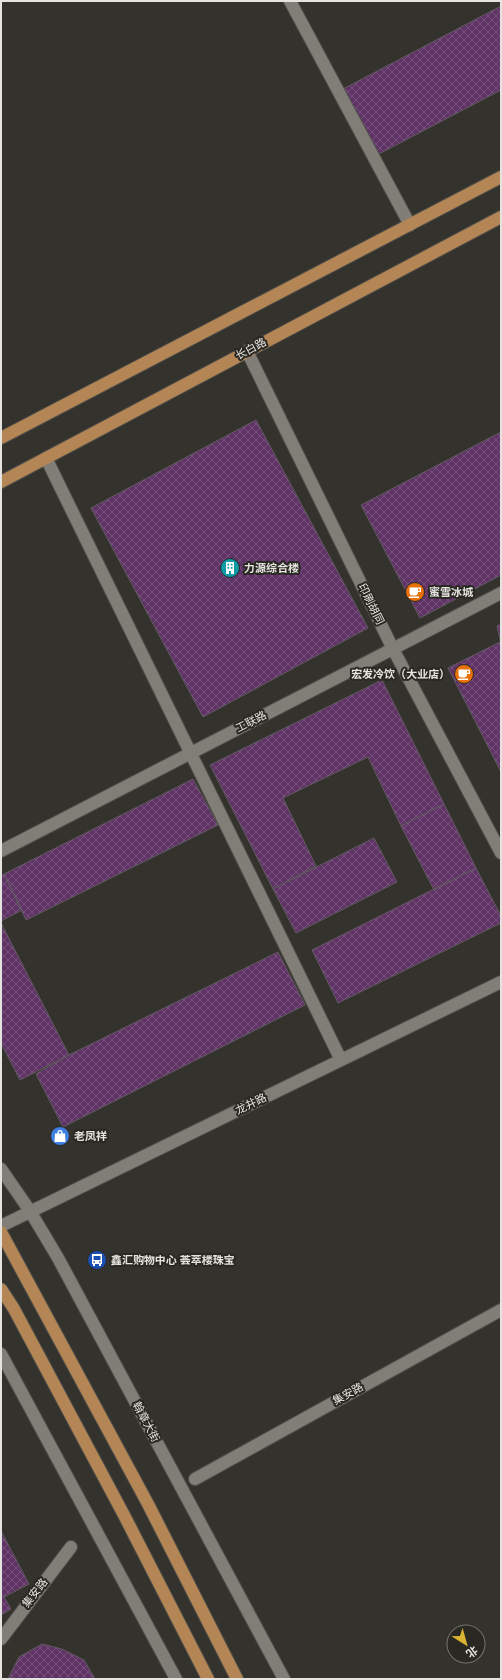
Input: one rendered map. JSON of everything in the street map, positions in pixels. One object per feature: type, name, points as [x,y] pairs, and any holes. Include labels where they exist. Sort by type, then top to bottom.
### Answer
[{"type":"main road","points":[[1,438],[501,177]]},
{"type":"main road","name":"长白路","points":[[1,482],[501,217]]},
{"type":"main road","points":[[1,1232],[148,1504],[237,1679]]},
{"type":"main road","points":[[1,1289],[14,1309],[208,1679]]},
{"type":"street","points":[[290,1],[410,224]]},
{"type":"street","name":"印刷胡同","points":[[247,351],[393,649],[501,853]]},
{"type":"street","points":[[46,458],[341,1060]]},
{"type":"street","name":"工联路","points":[[1,852],[501,593]]},
{"type":"street","name":"龙井路","points":[[1,1226],[501,982]]},
{"type":"street","name":"翰章大街","points":[[1,1169],[30,1212],[58,1258],[284,1679]]},
{"type":"street","name":"集安路","points":[[195,1479],[501,1310]]},
{"type":"street","points":[[1,1354],[176,1679]]},
{"type":"street","name":"集安路","points":[[1,1639],[71,1547]]},
{"type":"building","points":[[501,6],[501,90],[377,155],[343,89]]},
{"type":"building","name":"力源综合楼","points":[[256,420],[368,628],[203,717],[91,508]]},
{"type":"building","points":[[501,432],[501,575],[420,618],[361,505]]},
{"type":"building","points":[[501,624],[501,644],[497,626]]},
{"type":"building","points":[[500,642],[501,644],[501,772],[448,668]]},
{"type":"building","points":[[382,680],[444,804],[401,826],[368,757],[283,798],[316,866],[273,889],[210,765]]},
{"type":"building","points":[[193,779],[218,825],[26,920],[4,874]]},
{"type":"building","points":[[444,804],[476,868],[434,890],[401,826]]},
{"type":"building","points":[[374,838],[397,882],[296,933],[273,889]]},
{"type":"building","points":[[476,868],[501,916],[501,923],[338,1003],[312,950]]},
{"type":"building","points":[[4,874],[22,910],[1,921],[1,876]]},
{"type":"building","points":[[1,923],[69,1055],[20,1080],[1,1043]]},
{"type":"building","points":[[278,952],[305,1005],[63,1127],[36,1074],[69,1055]]},
{"type":"building","points":[[1,1531],[29,1584],[4,1597],[11,1609],[1,1615]]},
{"type":"building","points":[[42,1644],[62,1649],[84,1660],[95,1679],[8,1679],[19,1657]]},
{"type":"place","name":"力源综合楼","points":[[230,568]]},
{"type":"place","name":"蜜雪冰城","points":[[415,592]]},
{"type":"place","name":"宏发冷饮（大业店）","points":[[464,674]]},
{"type":"place","name":"老凤祥","points":[[60,1136]]},
{"type":"place","name":"鑫汇购物中心 荟萃楼珠宝","points":[[97,1260]]}]
